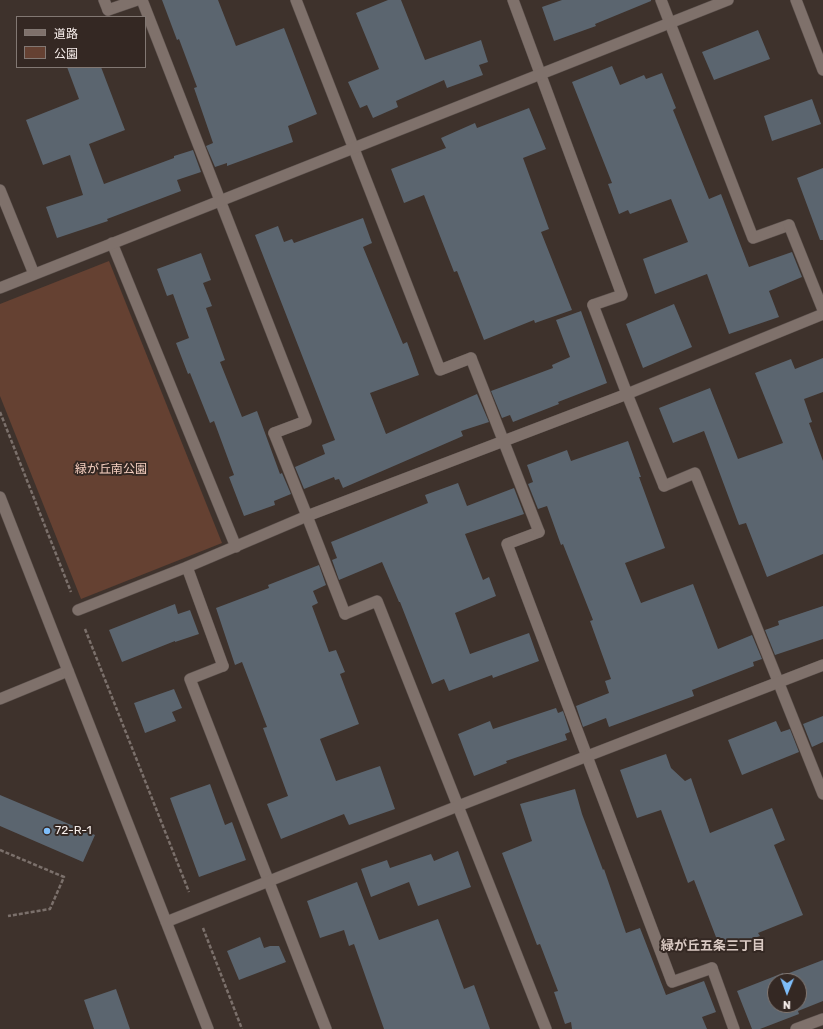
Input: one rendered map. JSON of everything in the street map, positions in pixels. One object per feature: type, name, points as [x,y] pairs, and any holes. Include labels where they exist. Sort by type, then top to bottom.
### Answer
[{"type":"street","points":[[106,5],[137,0]]},
{"type":"street","points":[[142,0],[306,421],[274,434],[308,516],[345,614],[377,601],[546,1029]]},
{"type":"street","points":[[296,0],[440,370],[471,358],[539,532],[507,544],[672,982],[712,968],[734,1029]]},
{"type":"street","points":[[513,0],[622,294],[593,305],[627,394],[664,486],[695,474],[823,794]]},
{"type":"street","points":[[661,0],[753,238],[789,225],[823,310]]},
{"type":"street","points":[[0,288],[728,0]]},
{"type":"street","points":[[796,0],[823,70]]},
{"type":"street","points":[[0,190],[34,274]]},
{"type":"street","points":[[112,244],[236,547]]},
{"type":"street","points":[[78,610],[236,547],[308,516],[627,394],[823,314]]},
{"type":"street","points":[[0,497],[208,1029]]},
{"type":"street","points":[[187,567],[223,666],[190,679],[326,1029]]},
{"type":"street","points":[[166,922],[458,806],[823,664]]},
{"type":"street","points":[[0,699],[68,671]]},
{"type":"street","points":[[796,1029],[823,1019]]},
{"type":"path","points":[[0,412],[242,1029]]},
{"type":"path","points":[[0,850],[64,877],[50,909],[8,916]]},
{"type":"green space","name":"緑が丘南公園","points":[[109,261],[222,543],[81,599],[0,396],[0,304]]},
{"type":"building","points":[[162,0],[218,0],[236,46],[284,28],[317,114],[288,126],[293,142],[227,166],[227,163],[215,167],[206,146],[213,143],[194,88],[197,87],[179,39],[177,40]]},
{"type":"building","points":[[388,0],[401,0],[425,60],[481,40],[488,62],[479,65],[483,75],[447,88],[444,80],[396,101],[398,107],[373,118],[367,105],[360,108],[348,82],[379,69],[356,13]]},
{"type":"building","points":[[562,0],[651,1],[595,24],[596,26],[554,41],[542,7]]},
{"type":"building","points":[[758,30],[770,59],[714,80],[702,52]]},
{"type":"building","points":[[612,66],[620,85],[644,75],[646,79],[662,73],[676,108],[673,110],[709,199],[721,194],[749,267],[792,252],[802,277],[769,291],[779,317],[729,334],[707,274],[655,294],[643,259],[688,242],[671,199],[630,214],[628,210],[619,214],[608,184],[612,183],[572,82]]},
{"type":"building","points":[[67,68],[101,68],[125,130],[89,144],[104,184],[193,150],[201,172],[177,180],[181,191],[107,219],[108,221],[57,238],[46,207],[83,195],[70,155],[43,165],[26,120],[79,99]]},
{"type":"building","points":[[812,99],[821,124],[772,141],[764,116]]},
{"type":"building","points":[[529,108],[546,149],[523,158],[549,229],[541,232],[572,310],[535,323],[534,320],[484,340],[457,271],[454,272],[424,195],[404,203],[391,169],[446,148],[441,138],[475,123],[477,128]]},
{"type":"building","points":[[823,168],[823,240],[820,240],[797,178]]},
{"type":"building","points":[[363,218],[372,243],[363,247],[403,344],[407,342],[419,375],[370,393],[386,434],[477,394],[489,422],[461,431],[463,436],[343,488],[339,479],[335,480],[334,477],[304,489],[295,467],[325,454],[322,445],[335,440],[255,235],[278,226],[284,242],[292,239],[294,243]]},
{"type":"building","points":[[201,253],[211,280],[203,283],[212,306],[206,308],[225,360],[220,362],[242,417],[257,411],[280,474],[282,473],[291,494],[274,501],[275,505],[244,516],[229,477],[234,475],[214,421],[210,423],[176,343],[189,338],[173,294],[167,296],[157,269]]},
{"type":"building","points":[[674,304],[692,347],[643,368],[626,324]]},
{"type":"building","points":[[581,311],[607,383],[558,402],[559,404],[513,422],[510,415],[502,418],[491,391],[553,368],[552,365],[570,357],[556,320]]},
{"type":"building","points":[[823,358],[823,392],[804,399],[812,422],[809,423],[823,461],[823,554],[767,577],[746,523],[739,525],[704,431],[673,443],[659,408],[710,388],[738,459],[783,443],[755,373],[791,359],[795,369]]},
{"type":"building","points":[[628,441],[641,477],[639,477],[665,548],[625,563],[641,603],[693,584],[718,649],[752,635],[762,659],[753,662],[754,666],[692,690],[694,696],[609,727],[606,718],[583,727],[576,706],[609,693],[605,681],[611,679],[590,621],[593,620],[563,544],[561,545],[547,506],[538,509],[528,484],[533,482],[527,465],[567,450],[571,461]]},
{"type":"building","points":[[458,483],[467,506],[514,488],[524,514],[465,534],[483,580],[489,577],[496,596],[455,613],[470,654],[529,633],[539,661],[493,678],[492,675],[449,691],[444,679],[432,684],[400,602],[382,562],[339,580],[332,560],[337,558],[331,542],[428,503],[425,495]]},
{"type":"building","points":[[319,565],[326,585],[313,591],[318,603],[312,606],[329,652],[336,650],[345,672],[340,674],[359,724],[320,739],[336,781],[380,766],[395,809],[349,825],[344,814],[281,839],[267,804],[288,796],[263,728],[267,727],[242,662],[235,665],[216,608],[269,588],[268,585]]},
{"type":"building","points":[[175,604],[178,614],[190,610],[199,634],[175,641],[122,662],[109,630]]},
{"type":"building","points":[[823,606],[823,639],[775,655],[765,630],[779,625],[778,621]]},
{"type":"building","points":[[174,689],[182,708],[172,712],[176,721],[145,733],[134,703]]},
{"type":"building","points":[[556,708],[558,713],[563,711],[570,732],[565,734],[567,740],[506,761],[507,763],[474,776],[458,734],[490,721],[493,729]]},
{"type":"building","points":[[823,716],[823,742],[812,747],[803,724]]},
{"type":"building","points":[[776,721],[781,732],[790,729],[799,752],[742,775],[728,740]]},
{"type":"building","points":[[666,754],[671,768],[685,781],[691,778],[710,833],[772,808],[785,840],[774,845],[803,915],[758,933],[760,936],[721,950],[694,880],[688,883],[661,810],[637,818],[620,770]]},
{"type":"building","points":[[210,784],[225,825],[232,822],[246,860],[199,877],[170,798]]},
{"type":"building","points":[[575,789],[582,814],[603,870],[604,869],[626,933],[640,928],[666,995],[704,981],[716,1012],[702,1017],[707,1029],[572,1029],[571,1022],[565,1024],[554,992],[558,991],[540,944],[537,945],[502,853],[532,841],[520,804]]},
{"type":"building","name":"72-R-1","points":[[0,795],[95,835],[83,862],[0,826]]},
{"type":"building","points":[[458,851],[471,887],[418,906],[409,882],[371,897],[361,869],[387,860],[390,868],[431,854],[434,861]]},
{"type":"building","points":[[357,882],[379,940],[438,919],[464,989],[474,985],[490,1029],[384,1029],[354,944],[349,946],[344,930],[320,938],[307,901]]},
{"type":"building","points":[[260,937],[264,948],[279,946],[286,962],[239,980],[227,951]]},
{"type":"building","points":[[823,960],[823,1001],[807,1007],[807,973],[789,973]]},
{"type":"building","points":[[767,979],[767,1013],[799,1014],[760,1029],[752,1029],[737,991]]},
{"type":"building","points":[[116,989],[130,1029],[94,1029],[84,1000]]},
{"type":"place","name":"72-R-1","points":[[47,831]]},
{"type":"district","name":"緑が丘五条三丁目","points":[[713,946]]}]
